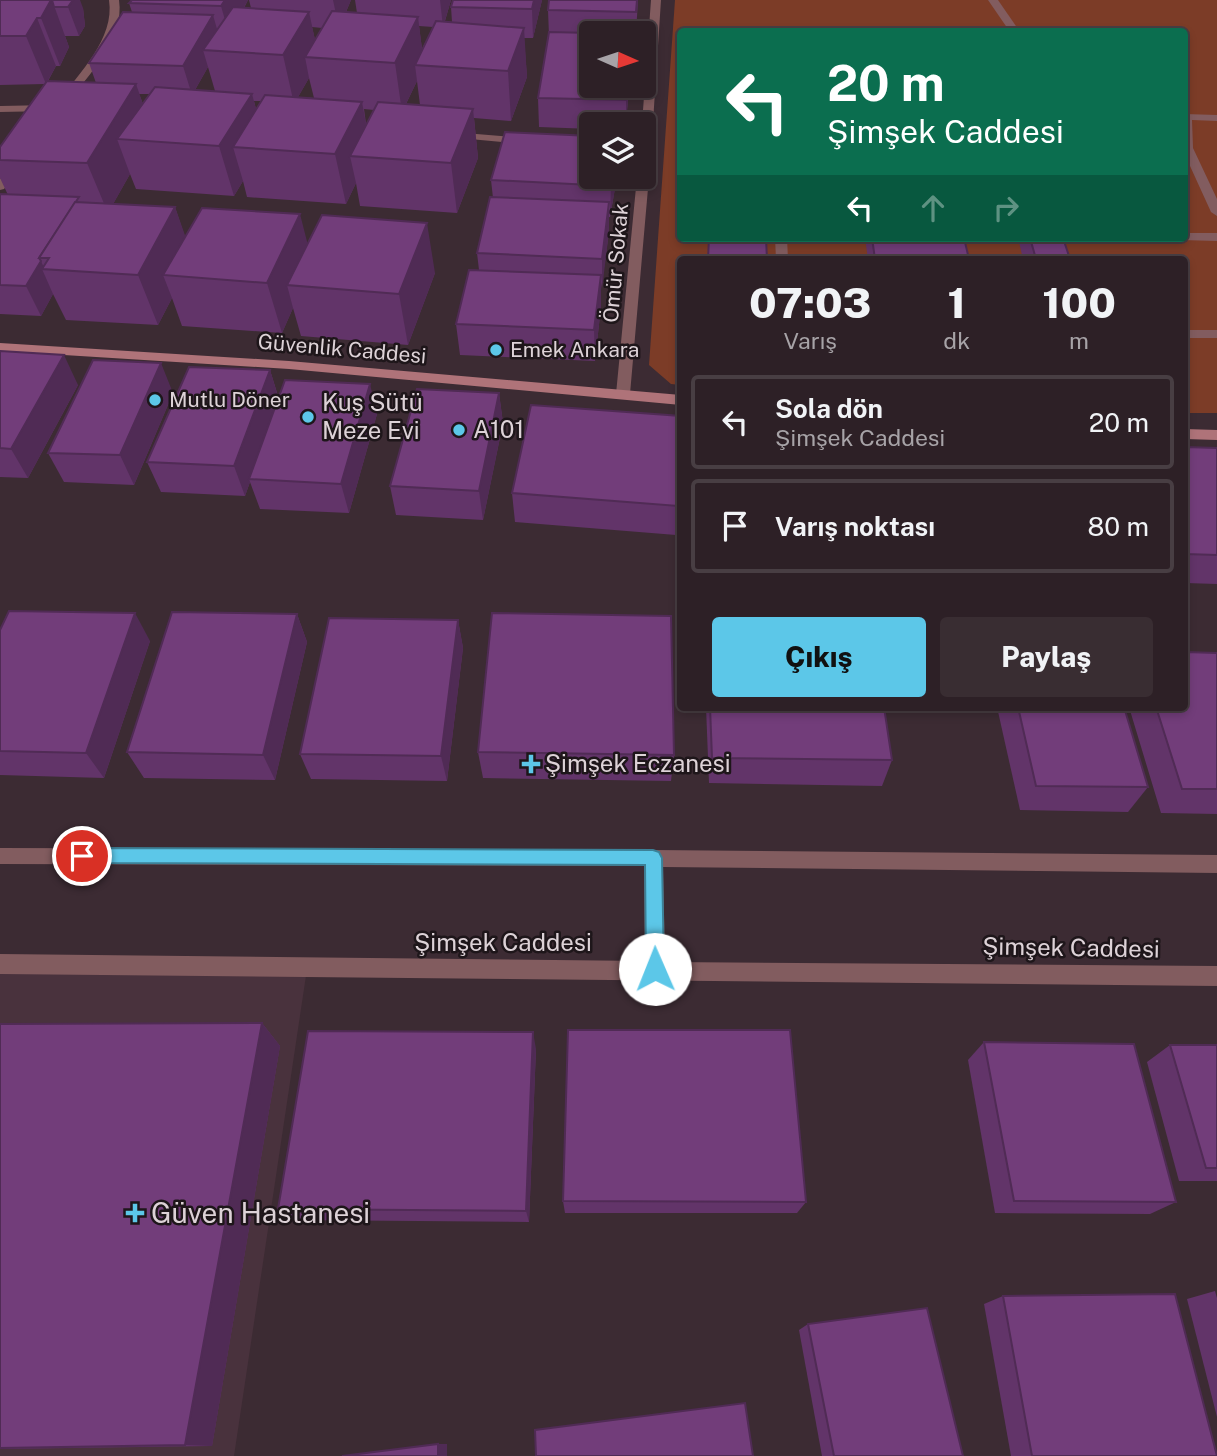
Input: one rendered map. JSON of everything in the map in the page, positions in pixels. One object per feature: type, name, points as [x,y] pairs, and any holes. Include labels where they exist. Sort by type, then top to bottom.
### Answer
[{"type":"main road","name":"Güvenlik Caddesi","points":[[0,346],[276,364],[677,400]]},
{"type":"main road","points":[[1188,434],[1217,435]]},
{"type":"street","points":[[50,120],[109,36],[117,13],[114,0]]},
{"type":"street","points":[[648,112],[656,0]]},
{"type":"street","points":[[993,0],[1012,28]]},
{"type":"street","points":[[0,109],[72,109]]},
{"type":"street","points":[[1188,117],[1217,118]]},
{"type":"street","points":[[441,135],[537,141]]},
{"type":"street","points":[[1188,150],[1217,212]]},
{"type":"street","points":[[0,187],[25,153]]},
{"type":"street","name":"Ömür Sokak","points":[[623,394],[642,189]]},
{"type":"street","points":[[1188,236],[1217,237]]},
{"type":"street","points":[[1188,334],[1217,334]]},
{"type":"street","points":[[0,856],[653,858],[1217,864]]},
{"type":"street","points":[[653,858],[655,969]]},
{"type":"street","name":"Şimşek Caddesi","points":[[0,964],[1217,976]]},
{"type":"shaded area","points":[[675,0],[1217,0],[1217,413],[1188,413],[1188,256],[677,256],[677,385],[671,384],[649,365]]},
{"type":"shaded area","name":"Güven Hastanesi","points":[[0,964],[307,969],[234,1456],[0,1456]]},
{"type":"building","points":[[0,0],[51,0],[26,36],[0,36]]},
{"type":"building","points":[[52,0],[73,0],[68,7],[54,7]]},
{"type":"building","points":[[132,0],[225,0],[221,6],[129,3]]},
{"type":"building","points":[[453,0],[534,0],[532,9],[451,7]]},
{"type":"building","points":[[549,0],[637,0],[636,12],[548,10]]},
{"type":"building","points":[[233,7],[309,12],[283,55],[203,50]]},
{"type":"building","points":[[332,11],[418,17],[395,63],[305,57]]},
{"type":"building","points":[[123,12],[213,15],[183,66],[89,63]]},
{"type":"building","points":[[436,21],[524,28],[508,71],[415,65]]},
{"type":"building","points":[[549,32],[579,33],[579,98],[626,98],[626,100],[538,98]]},
{"type":"building","points":[[47,81],[136,84],[87,163],[0,160],[0,147]]},
{"type":"building","points":[[155,87],[252,94],[219,146],[117,139]]},
{"type":"building","points":[[265,95],[362,102],[335,154],[233,147]]},
{"type":"building","points":[[378,102],[473,109],[451,163],[350,156]]},
{"type":"building","points":[[505,132],[579,135],[579,184],[491,180]]},
{"type":"building","points":[[0,194],[79,197],[39,258],[41,261],[26,286],[0,285]]},
{"type":"building","points":[[490,197],[609,202],[602,259],[477,253]]},
{"type":"building","points":[[75,202],[175,207],[138,275],[42,269],[49,258],[39,258]]},
{"type":"building","points":[[202,208],[300,214],[267,283],[163,275]]},
{"type":"building","points":[[322,215],[427,223],[399,294],[287,285]]},
{"type":"building","points":[[709,242],[766,242],[767,256],[708,256]]},
{"type":"building","points":[[873,242],[965,242],[968,256],[875,256]]},
{"type":"building","points":[[1031,242],[1064,242],[1069,256],[1035,256]]},
{"type":"building","points":[[469,270],[601,275],[594,330],[456,324]]},
{"type":"building","points":[[0,351],[64,355],[11,449],[0,448]]},
{"type":"building","points":[[93,360],[161,363],[120,455],[48,453]]},
{"type":"building","points":[[189,367],[270,370],[234,466],[147,462]]},
{"type":"building","points":[[285,380],[370,384],[341,484],[249,479]]},
{"type":"building","points":[[417,389],[499,393],[479,491],[390,486]]},
{"type":"building","points":[[531,405],[677,416],[677,506],[512,493]]},
{"type":"building","points":[[1188,447],[1217,448],[1217,555],[1188,554]]},
{"type":"building","points":[[9,611],[135,613],[86,753],[0,751],[0,630]]},
{"type":"building","points":[[172,612],[297,614],[263,755],[127,752]]},
{"type":"building","points":[[492,613],[671,616],[674,755],[478,752]]},
{"type":"building","points":[[329,618],[458,620],[441,756],[300,754]]},
{"type":"building","points":[[1188,652],[1217,653],[1217,789],[1182,789],[1157,711],[1188,711]]},
{"type":"building","points":[[710,711],[885,711],[892,760],[712,758]]},
{"type":"building","points":[[1019,711],[1125,711],[1148,787],[1036,786]]},
{"type":"building","name":"Güven Hastanesi","points":[[262,1023],[185,1445],[0,1448],[0,1024]]},
{"type":"building","points":[[568,1030],[790,1030],[806,1202],[563,1201]]},
{"type":"building","points":[[308,1031],[533,1032],[526,1211],[278,1209]]},
{"type":"building","points":[[984,1042],[1134,1044],[1176,1202],[1014,1201]]},
{"type":"building","points":[[1170,1045],[1217,1045],[1217,1168],[1206,1168]]},
{"type":"building","points":[[1175,1294],[1217,1456],[1032,1456],[1003,1296]]},
{"type":"building","points":[[927,1308],[963,1456],[834,1456],[808,1324]]},
{"type":"building","points":[[745,1403],[753,1456],[536,1456],[535,1430]]},
{"type":"building","points":[[438,1444],[438,1456],[342,1456]]},
{"type":"place","name":"Emek Ankara","points":[[496,350]]},
{"type":"place","name":"Mutlu Döner","points":[[155,400]]},
{"type":"place","name":"Kuş Sütü Meze Evi","points":[[308,417]]},
{"type":"place","name":"A101","points":[[459,430]]},
{"type":"place","name":"Şimşek Eczanesi","points":[[531,764]]},
{"type":"place","name":"Güven Hastanesi","points":[[135,1213]]},
{"type":"route","points":[[82,856],[653,858],[655,969]]}]
